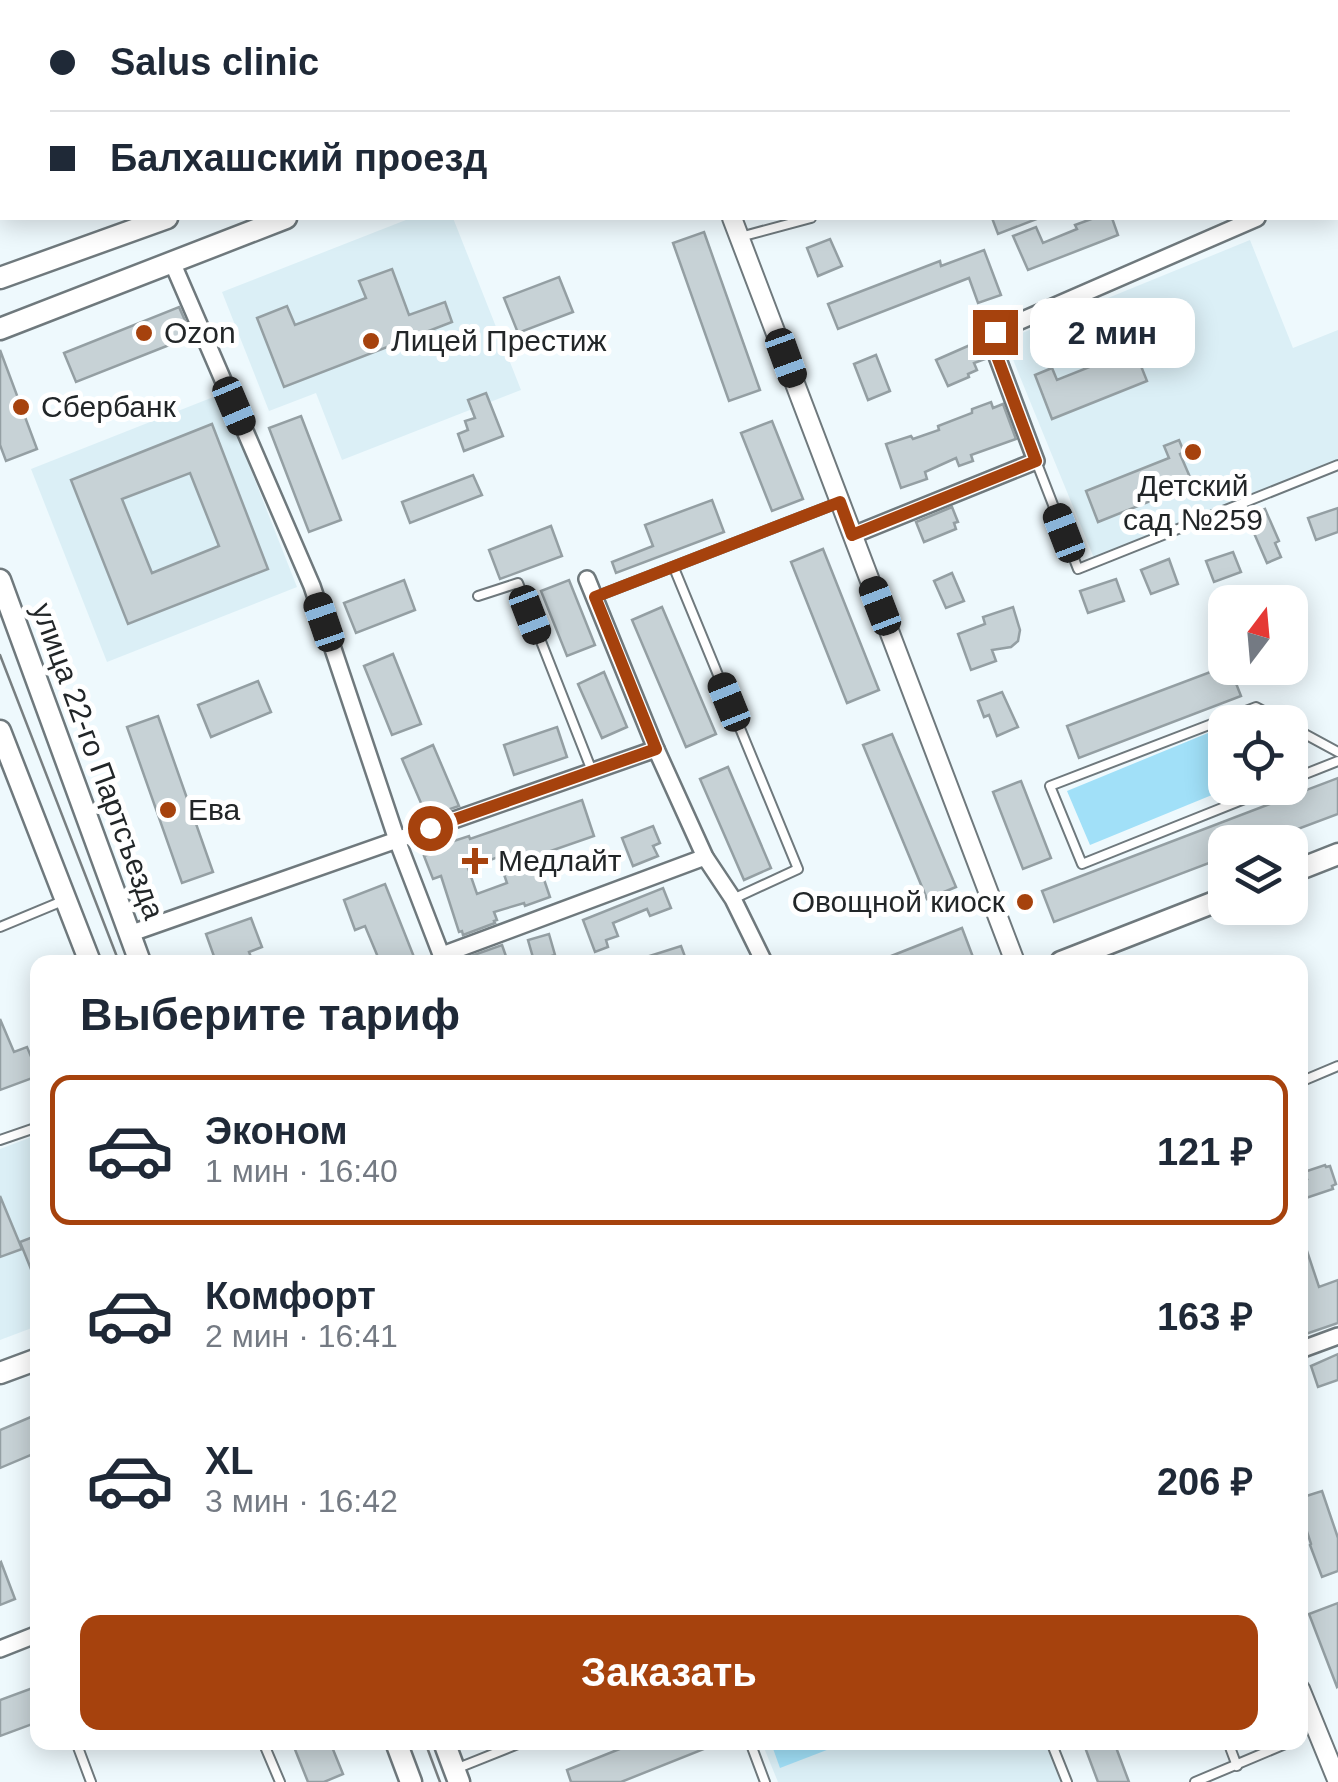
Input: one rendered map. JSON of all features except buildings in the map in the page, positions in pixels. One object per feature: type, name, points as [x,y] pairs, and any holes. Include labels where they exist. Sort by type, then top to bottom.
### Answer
[{"type":"main road","points":[[0,278],[161,220]]},
{"type":"main road","points":[[0,329],[281,220]]},
{"type":"main road","name":"улица 22-го Партсъезда","points":[[0,580],[137,955]]},
{"type":"main road","points":[[0,731],[87,955]]},
{"type":"main road","points":[[1308,866],[1338,854]]},
{"type":"main road","points":[[1079,955],[1208,905]]},
{"type":"main road","points":[[0,1373],[30,1362]]},
{"type":"main road","points":[[399,1750],[411,1782]]},
{"type":"main road","points":[[447,1750],[457,1776]]},
{"type":"street","points":[[733,220],[1012,955]]},
{"type":"street","points":[[852,535],[1036,461],[992,343],[995,332],[1251,220]]},
{"type":"street","points":[[172,262],[312,586],[397,840],[441,955]]},
{"type":"street","points":[[588,579],[656,749],[705,857],[733,900],[760,955]]},
{"type":"street","points":[[129,934],[656,749]]},
{"type":"street","points":[[453,955],[705,857]]},
{"type":"street","points":[[1308,1347],[1338,1336]]},
{"type":"street","points":[[0,1650],[30,1639]]},
{"type":"street","points":[[1308,1725],[1338,1782]]},
{"type":"lane","points":[[740,237],[804,220]]},
{"type":"lane","points":[[1036,461],[1078,569],[1338,465]]},
{"type":"lane","points":[[595,597],[840,502]]},
{"type":"lane","points":[[674,568],[798,869],[733,900]]},
{"type":"lane","points":[[478,596],[518,584],[592,771]]},
{"type":"lane","points":[[1208,725],[1050,786],[1082,864],[1230,805]]},
{"type":"lane","points":[[1308,736],[1338,752]]},
{"type":"lane","points":[[1308,773],[1338,761]]},
{"type":"lane","points":[[0,927],[66,900]]},
{"type":"lane","points":[[1308,1079],[1338,1066]]},
{"type":"lane","points":[[0,1140],[30,1130]]},
{"type":"lane","points":[[79,1750],[91,1782]]},
{"type":"lane","points":[[266,1750],[280,1782]]},
{"type":"lane","points":[[457,1776],[507,1750]]},
{"type":"lane","points":[[753,1750],[765,1782]]},
{"type":"lane","points":[[1054,1750],[1067,1782]]},
{"type":"lane","points":[[1231,1750],[1237,1766]]},
{"type":"lane","points":[[1195,1782],[1272,1750]]},
{"type":"shaded area","name":"Лицей Престиж","points":[[406,220],[454,220],[521,390],[342,460],[316,393],[269,411],[222,292]]},
{"type":"shaded area","points":[[1250,240],[1293,348],[1338,330],[1338,460],[1094,558],[1005,340]]},
{"type":"shaded area","points":[[221,394],[297,587],[107,662],[31,469]]},
{"type":"shaded area","points":[[1208,733],[1208,797],[1090,845],[1067,791]]},
{"type":"shaded area","points":[[30,1138],[30,1329],[0,1340],[0,1149]]},
{"type":"shaded area","points":[[765,1750],[1049,1750],[1061,1782],[778,1782]]},
{"type":"shaded area","points":[[774,1750],[827,1750],[780,1768]]},
{"type":"tram line","points":[[0,655],[116,955]]},
{"type":"tram line","points":[[428,1750],[440,1782]]},
{"type":"place","name":"Ozon","points":[[144,333]]},
{"type":"place","name":"Лицей Престиж","points":[[371,341]]},
{"type":"place","name":"Сбербанк","points":[[21,407]]},
{"type":"place","name":"Детский сад №259","points":[[1193,452]]},
{"type":"place","name":"Ева","points":[[168,810]]},
{"type":"place","name":"Медлайт","points":[[475,861]]},
{"type":"place","name":"Овощной киоск","points":[[1025,902]]},
{"type":"route","points":[[430,828],[656,749],[595,597],[840,502],[852,535],[1036,461],[992,343],[995,332]]}]
